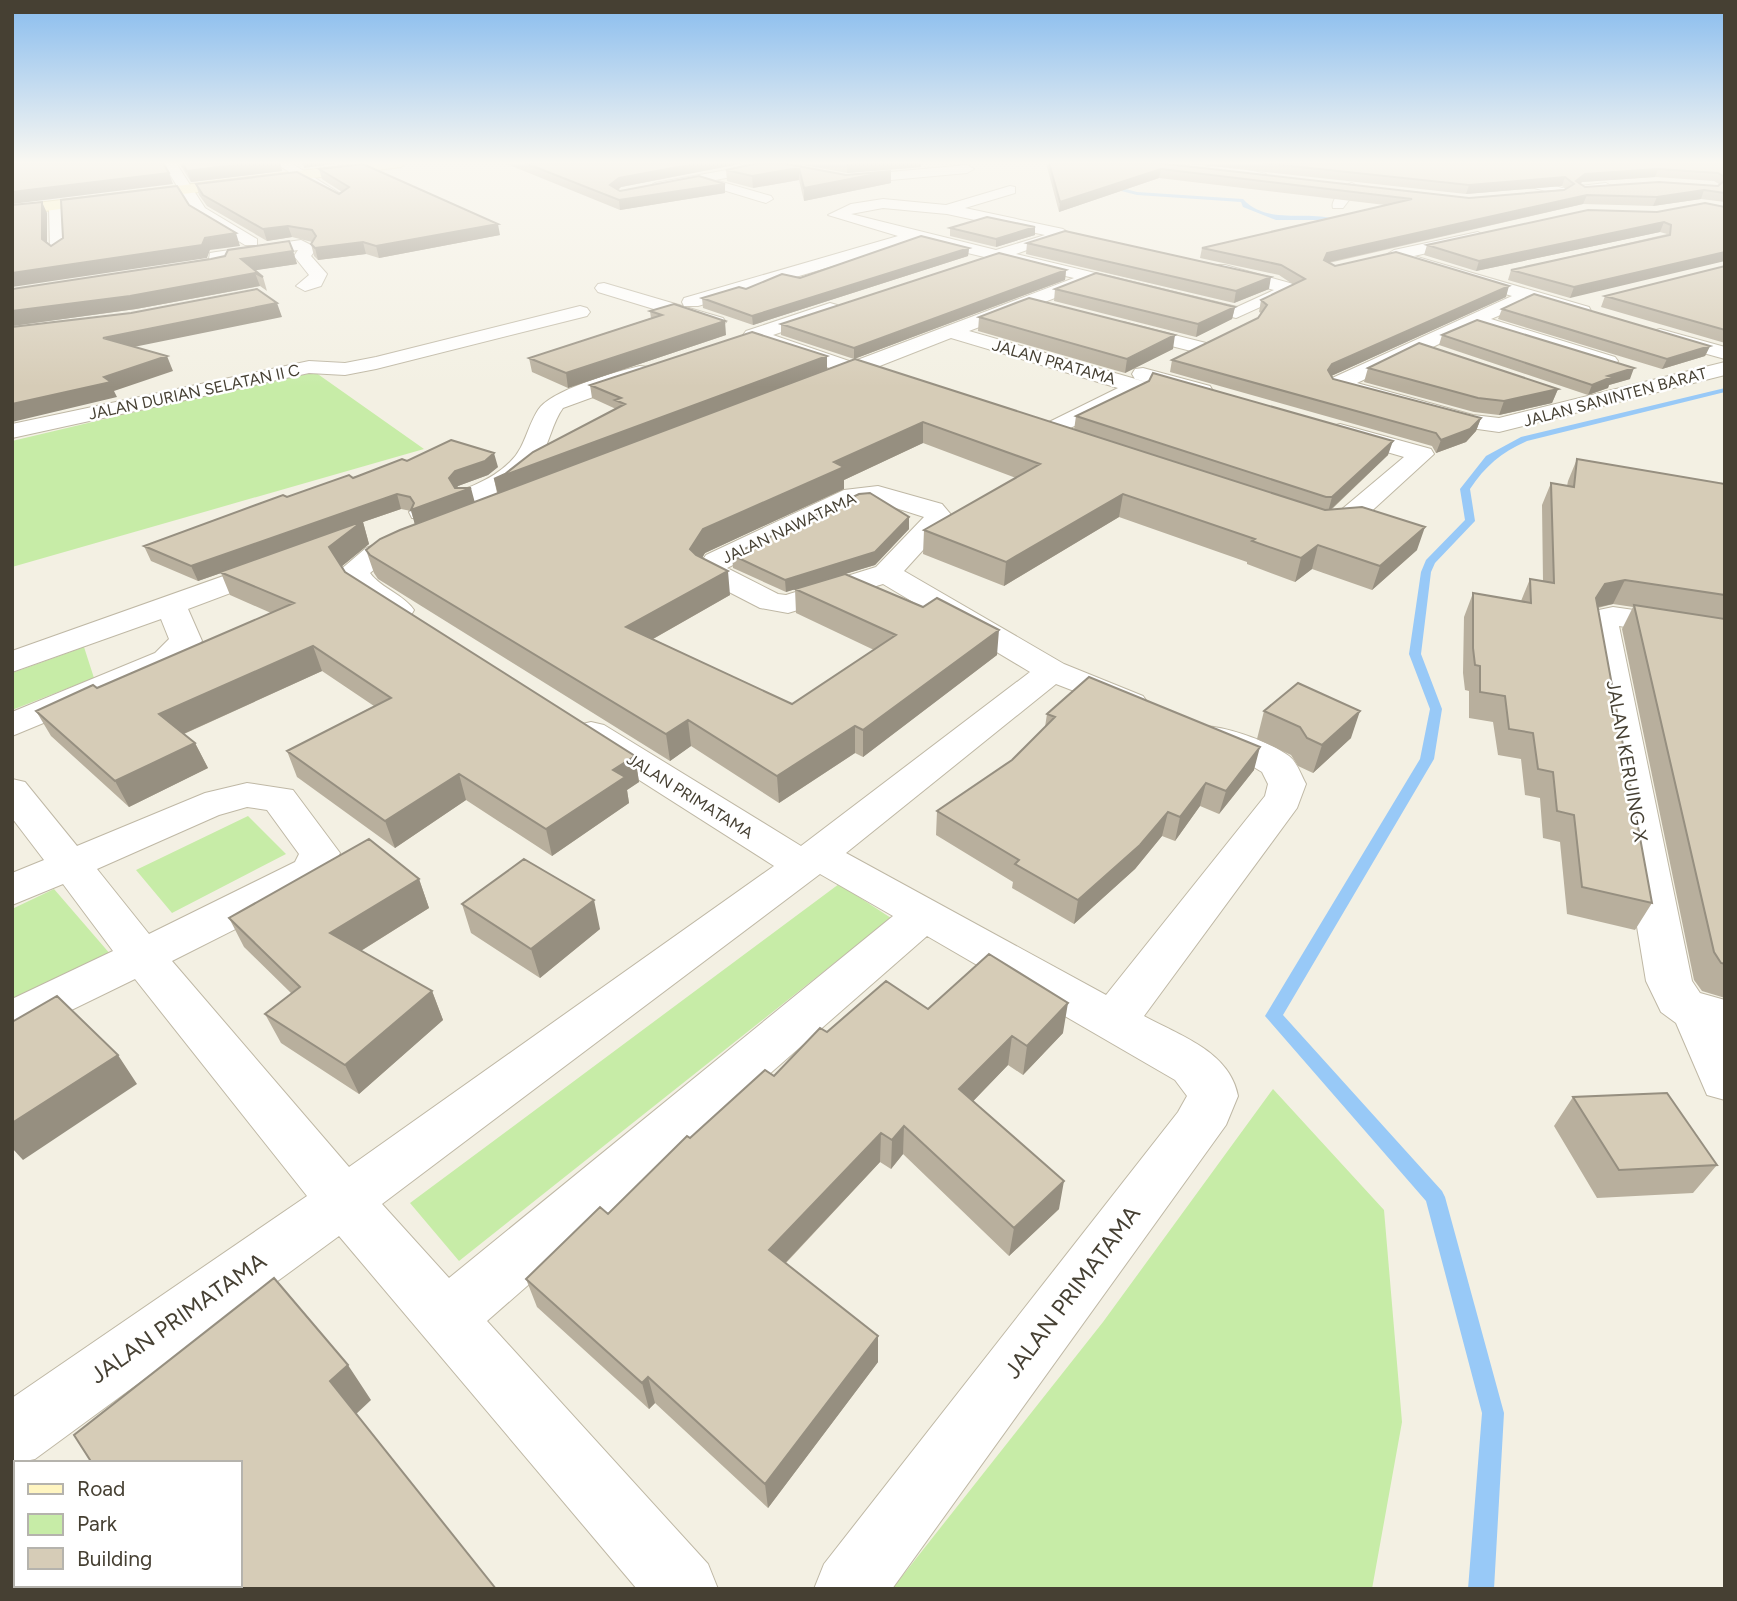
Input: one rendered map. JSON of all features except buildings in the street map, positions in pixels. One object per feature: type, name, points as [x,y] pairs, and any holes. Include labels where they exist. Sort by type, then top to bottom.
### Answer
[{"type":"street","points":[[57,238],[58,250]]},
{"type":"street","points":[[243,238],[262,249]]},
{"type":"street","points":[[674,307],[910,238]]},
{"type":"street","points":[[923,238],[1094,277],[1236,321],[1291,289],[1197,264]]},
{"type":"street","points":[[958,268],[1060,238]]},
{"type":"street","points":[[1475,238],[1388,257],[1570,307],[1596,308]]},
{"type":"street","points":[[161,274],[223,262],[216,257],[295,244],[309,248],[302,256],[318,277],[305,286]]},
{"type":"street","points":[[1476,279],[1515,271]]},
{"type":"street","points":[[813,384],[1094,277]]},
{"type":"street","points":[[604,288],[674,307],[916,391]]},
{"type":"street","points":[[1414,346],[1530,295]]},
{"type":"street","points":[[1027,303],[1054,310]]},
{"type":"street","points":[[727,343],[843,305]]},
{"type":"street","name":"JALAN DURIAN SELATAN II C","points":[[12,431],[309,367],[345,369],[376,363],[580,312]]},
{"type":"street","points":[[1473,320],[1673,382]]},
{"type":"street","points":[[1107,323],[1205,344],[1136,381]]},
{"type":"street","points":[[1675,340],[1712,329]]},
{"type":"street","points":[[1649,331],[1725,353]]},
{"type":"street","name":"JALAN PRATAMA","points":[[951,332],[1219,403]]},
{"type":"street","points":[[1414,346],[1450,358]]},
{"type":"street","name":"JALAN SANINTEN BARAT","points":[[1414,346],[1338,383],[1482,424],[1514,424],[1725,368]]},
{"type":"street","points":[[375,529],[498,482],[528,457],[555,403],[661,365]]},
{"type":"street","name":"JALAN PRATAMA","points":[[1045,433],[1136,381]]},
{"type":"street","points":[[1549,392],[1587,405]]},
{"type":"street","points":[[1019,425],[1071,442]]},
{"type":"street","points":[[1292,515],[1319,523],[1342,523],[1422,454],[1317,431]]},
{"type":"street","name":"JALAN NAWATAMA","points":[[871,494],[932,510],[939,517],[886,573],[788,604],[771,602],[710,570],[716,561],[764,538],[853,496],[871,494]]},
{"type":"street","points":[[422,625],[365,587],[354,571],[376,554],[396,545],[526,495]]},
{"type":"street","points":[[12,662],[299,557]]},
{"type":"street","points":[[886,573],[1052,671],[1265,758],[1277,765],[1287,784],[1277,811],[1223,876],[1114,1020]]},
{"type":"street","points":[[12,725],[167,660],[186,641],[171,605]]},
{"type":"street","name":"JALAN KERUING X","points":[[1710,1016],[1681,1006],[1674,999],[1662,949],[1603,624],[1605,618],[1613,616],[1725,633]]},
{"type":"street","name":"JALAN PRIMATAMA","points":[[12,1436],[344,1200],[811,861],[1052,671]]},
{"type":"street","name":"JALAN PRIMATAMA","points":[[562,714],[811,861],[923,915],[1114,1020],[1206,1077],[1213,1093],[1210,1108],[849,1589]]},
{"type":"street","points":[[12,791],[142,956],[344,1200],[684,1589]]},
{"type":"street","points":[[12,890],[227,799],[266,795],[286,804],[320,853],[311,871],[12,1020]]},
{"type":"street","points":[[446,1318],[923,915]]},
{"type":"street","points":[[1710,1016],[1725,1080]]},
{"type":"green space","points":[[312,370],[424,449],[12,567],[12,441]]},
{"type":"green space","points":[[84,647],[94,678],[12,710],[12,673]]},
{"type":"green space","points":[[248,816],[286,854],[172,913],[136,870]]},
{"type":"green space","points":[[839,884],[891,918],[459,1261],[410,1203]]},
{"type":"green space","points":[[54,889],[111,955],[12,1004],[12,909]]},
{"type":"green space","points":[[1273,1089],[1384,1210],[1402,1422],[1372,1589],[892,1589],[1103,1322]]},
{"type":"green space","points":[[14,1546],[14,1587],[132,1589],[12,1589]]},
{"type":"waterway","points":[[1481,1589],[1493,1413],[1435,1197],[1274,1016],[1427,759],[1436,709],[1415,654],[1426,572],[1430,562],[1470,521],[1465,489],[1471,479],[1490,458],[1524,439],[1725,390]]}]
